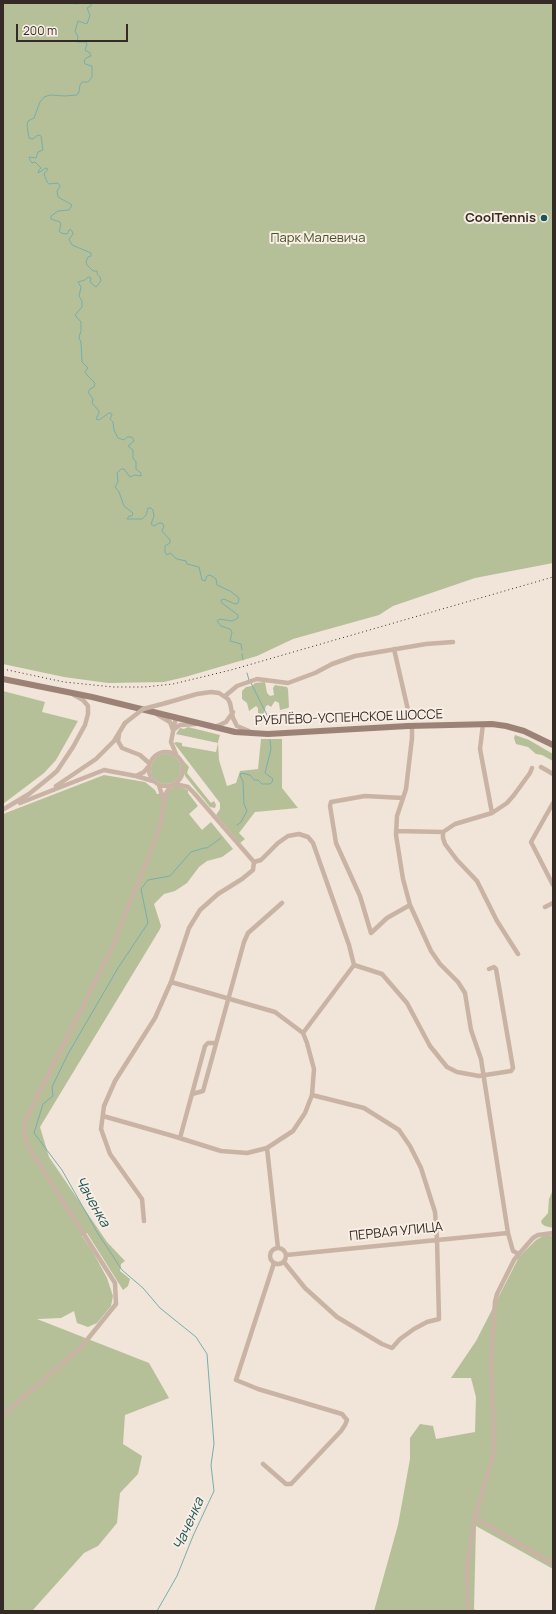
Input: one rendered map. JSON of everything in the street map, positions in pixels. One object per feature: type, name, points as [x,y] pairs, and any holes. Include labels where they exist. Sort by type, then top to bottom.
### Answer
[{"type":"main road","name":"РУБЛЁВО-УСПЕНСКОЕ ШОССЕ","points":[[3,679],[65,691],[235,732],[260,734],[483,724],[524,731],[553,746]]},
{"type":"street","points":[[224,696],[237,686],[257,679],[283,682],[294,681],[336,662],[355,656],[426,644],[453,642]]},
{"type":"street","points":[[394,649],[408,710]]},
{"type":"street","points":[[4,809],[29,794],[57,771],[80,735],[87,718],[88,706],[84,700],[65,691]]},
{"type":"street","points":[[48,792],[96,758],[114,741],[125,723],[143,709],[197,694],[211,692],[219,693],[224,696],[230,703],[233,718],[237,726],[260,734]]},
{"type":"street","points":[[147,710],[166,719],[172,725],[173,730]]},
{"type":"street","points":[[214,727],[226,722],[233,712]]},
{"type":"street","points":[[3,1415],[82,1346],[116,1304],[115,1283],[30,1148],[24,1135],[24,1127],[28,1115],[111,950],[159,830],[166,792],[180,779],[182,773],[182,763],[173,750],[171,742],[176,717]]},
{"type":"street","points":[[173,730],[180,725],[203,724]]},
{"type":"street","points":[[483,724],[480,749],[492,813]]},
{"type":"street","points":[[412,726],[407,782],[403,798],[397,812],[396,831],[403,879],[410,904],[431,952],[440,964],[458,982],[465,993],[472,1030],[481,1054],[508,1233],[512,1251],[519,1254]]},
{"type":"street","points":[[119,733],[118,741],[122,748],[140,755],[149,764],[149,772],[153,781]]},
{"type":"street","points":[[136,776],[144,772],[158,754],[171,742]]},
{"type":"street","points":[[140,755],[169,752],[178,757]]},
{"type":"street","points":[[541,767],[553,774]]},
{"type":"street","points":[[396,831],[443,832],[455,824],[492,813],[507,803],[530,773],[532,768]]},
{"type":"street","points":[[4,809],[104,770],[136,776],[153,781],[159,785],[166,786],[174,784],[188,787]]},
{"type":"street","points":[[144,1221],[142,1199],[110,1154],[101,1128],[104,1106],[115,1081],[155,1018],[171,982],[189,928],[200,910],[218,894],[242,879],[253,870],[254,862],[204,803],[188,787],[182,773]]},
{"type":"street","points":[[159,785],[165,804]]},
{"type":"street","points":[[403,798],[365,796],[331,802],[330,806],[336,843],[360,896],[371,933],[387,918],[410,904]]},
{"type":"street","points":[[553,803],[531,842],[553,885]]},
{"type":"street","points":[[443,832],[445,844],[477,881],[497,921],[518,954]]},
{"type":"street","points":[[254,862],[261,860],[278,843],[288,836],[299,834],[308,836],[313,842],[349,945],[354,965]]},
{"type":"street","points":[[192,1094],[203,1091],[215,1043],[244,942],[248,933],[282,903]]},
{"type":"street","points":[[545,907],[553,903]]},
{"type":"street","points":[[303,1033],[354,965]]},
{"type":"street","points":[[354,965],[382,974],[407,1003],[430,1046],[447,1068],[457,1072],[484,1076],[511,1071],[513,1068],[496,969],[494,967],[490,968]]},
{"type":"street","points":[[103,1116],[221,1151],[247,1153],[267,1148],[293,1130],[305,1113],[312,1095],[314,1069],[303,1033],[275,1012],[171,982]]},
{"type":"street","points":[[180,1138],[205,1046],[215,1043]]},
{"type":"street","points":[[284,1262],[304,1288],[337,1317],[382,1344],[392,1348],[414,1329],[427,1322],[439,1319],[435,1212],[424,1175],[410,1146],[399,1130],[364,1108],[312,1095]]},
{"type":"street","points":[[267,1148],[278,1248]]},
{"type":"street","name":"ПЕРВАЯ УЛИЦА","points":[[286,1255],[508,1233]]},
{"type":"street","points":[[468,1611],[467,1568],[475,1518],[492,1459],[494,1442],[491,1360],[495,1302],[497,1294],[506,1276],[519,1254],[533,1238],[538,1235],[553,1234]]},
{"type":"street","points":[[278,1248],[283,1250],[286,1255],[284,1262]]},
{"type":"street","points":[[263,1464],[286,1484],[291,1484],[341,1431],[346,1425],[347,1420],[342,1414],[258,1389],[236,1380],[274,1263],[270,1256],[273,1250],[278,1248]]},
{"type":"street","points":[[274,1263],[284,1262]]},
{"type":"street","points":[[475,1518],[553,1564]]},
{"type":"green space","name":"Парк Малевича","points":[[3,3],[553,3],[553,563],[475,578],[393,606],[379,615],[293,639],[257,656],[164,682],[108,683],[64,677],[3,664]]},
{"type":"green space","points":[[265,682],[267,693],[270,696],[274,695],[273,688],[275,685],[287,687],[288,708],[280,710],[279,703],[275,701],[271,707],[268,705],[266,706],[263,716],[258,713],[258,708],[256,706],[249,711],[247,703],[242,699],[242,691],[246,687],[252,686],[255,683]]},
{"type":"green space","points":[[3,691],[45,702],[42,712],[78,721],[56,760],[44,773],[3,804]]},
{"type":"green space","points":[[188,727],[220,735],[218,742],[219,760],[227,786],[236,783],[240,771],[258,769],[261,739],[282,739],[282,788],[298,808],[255,812],[239,833],[245,839],[240,843],[216,815],[220,809],[220,803],[174,743],[182,743],[182,746],[216,752],[218,743],[176,734],[180,728],[184,729]]},
{"type":"green space","points":[[515,735],[529,740],[553,754],[553,761],[542,755],[536,754],[528,747],[516,744],[514,738]]},
{"type":"green space","points":[[166,754],[172,755],[180,763],[180,775],[172,783],[166,784],[160,783],[152,775],[151,769],[152,763],[160,755]]},
{"type":"green space","points":[[182,759],[189,767],[187,773],[211,803],[214,801],[216,805],[215,808],[210,807],[185,776]]},
{"type":"green space","points":[[104,775],[145,782],[155,790],[157,794],[168,793],[175,785],[188,790],[188,793],[198,806],[189,814],[202,830],[211,822],[233,849],[222,857],[207,861],[199,867],[187,883],[175,891],[164,894],[154,904],[161,926],[160,929],[40,1127],[49,1157],[107,1242],[125,1261],[121,1264],[120,1271],[130,1279],[128,1286],[123,1290],[87,1233],[82,1236],[93,1252],[107,1278],[113,1296],[111,1306],[97,1323],[88,1327],[77,1323],[74,1311],[61,1318],[37,1319],[149,1363],[169,1398],[125,1415],[123,1444],[142,1456],[138,1474],[120,1493],[117,1523],[98,1546],[84,1553],[32,1611],[3,1611],[3,814]]},
{"type":"green space","points":[[552,1192],[553,1228],[545,1226],[541,1221],[548,1213],[549,1199]]},
{"type":"green space","points":[[543,1236],[553,1236],[553,1569],[476,1526],[474,1609],[478,1611],[374,1611],[398,1525],[410,1459],[410,1438],[420,1424],[433,1426],[436,1439],[475,1432],[476,1397],[471,1378],[451,1378],[476,1341],[519,1257],[536,1240]]},
{"type":"waterway","name":"Чаченка","points":[[73,3],[79,3]]},
{"type":"waterway","name":"Чаченка","points":[[91,3],[91,6],[87,8],[90,15],[87,24],[78,21],[75,31],[78,37],[77,42],[86,42],[87,44],[85,50],[90,53],[91,56],[86,58],[84,61],[85,64],[92,66],[92,77],[88,82],[82,82],[77,95],[50,95],[44,97],[40,102],[34,118],[28,121],[27,126],[29,138],[33,139],[38,135],[41,136],[43,150],[38,152],[36,158],[29,157],[32,163],[35,162],[41,168],[38,173],[46,168],[48,169],[44,174],[47,182],[49,184],[58,183],[60,186],[57,191],[58,197],[72,205],[69,210],[58,211],[51,216],[51,219],[60,222],[61,225],[59,231],[61,233],[67,234],[70,229],[72,231],[73,234],[69,239],[72,245],[91,253],[91,256],[88,257],[86,262],[87,265],[93,271],[97,271],[97,274],[100,277],[101,281],[96,287],[90,282],[91,278],[88,277],[85,280],[78,282],[81,287],[79,296],[82,301],[82,307],[75,315],[81,322],[79,337],[81,343],[82,362],[88,368],[85,372],[86,374],[95,383],[94,387],[88,392],[93,399],[92,403],[99,411],[96,419],[99,420],[111,413],[112,415],[110,419],[113,422],[114,430],[118,438],[124,440],[127,437],[132,437],[134,441],[128,446],[133,450],[133,458],[136,462],[136,469],[141,473],[141,476],[135,475],[130,477],[124,469],[121,469],[117,473],[118,482],[115,487],[119,492],[124,506],[133,513],[132,516],[129,516],[127,519],[142,519],[146,515],[148,508],[151,508],[154,516],[151,524],[154,526],[162,523],[164,526],[162,531],[170,540],[170,543],[165,546],[165,552],[167,555],[170,553],[177,559],[186,561],[187,564],[199,567],[202,580],[205,581],[207,576],[210,575],[216,579],[217,585],[230,591],[238,597],[238,603],[235,604],[224,599],[221,600],[222,603],[238,615],[238,618],[232,621],[220,619],[217,621],[221,626],[230,629],[232,632],[230,641],[241,644],[242,650]]},
{"type":"waterway","name":"Чаченка","points":[[242,654],[243,660]]},
{"type":"waterway","name":"Чаченка","points":[[247,673],[249,680]]},
{"type":"waterway","name":"Чаченка","points":[[251,683],[269,719],[269,723]]},
{"type":"waterway","name":"Чаченка","points":[[237,825],[241,822],[247,811],[244,804],[243,781],[240,776],[241,773],[250,775],[254,780],[258,780],[262,784],[270,784],[272,782],[273,779],[265,773],[271,749],[270,740]]},
{"type":"waterway","name":"Чаченка","points":[[157,1611],[177,1576],[193,1536],[214,1491],[211,1465],[214,1444],[207,1354],[196,1337],[160,1308],[143,1288],[122,1270],[97,1232],[62,1170],[34,1133],[43,1104],[53,1096],[52,1087],[68,1054],[118,968],[148,923],[141,889],[148,880],[170,876],[191,852],[207,848],[221,838]]},
{"type":"railway","points":[[3,669],[64,682],[113,687],[145,687],[173,684],[231,670],[553,577]]},
{"type":"place","name":"CoolTennis","points":[[544,218]]}]
